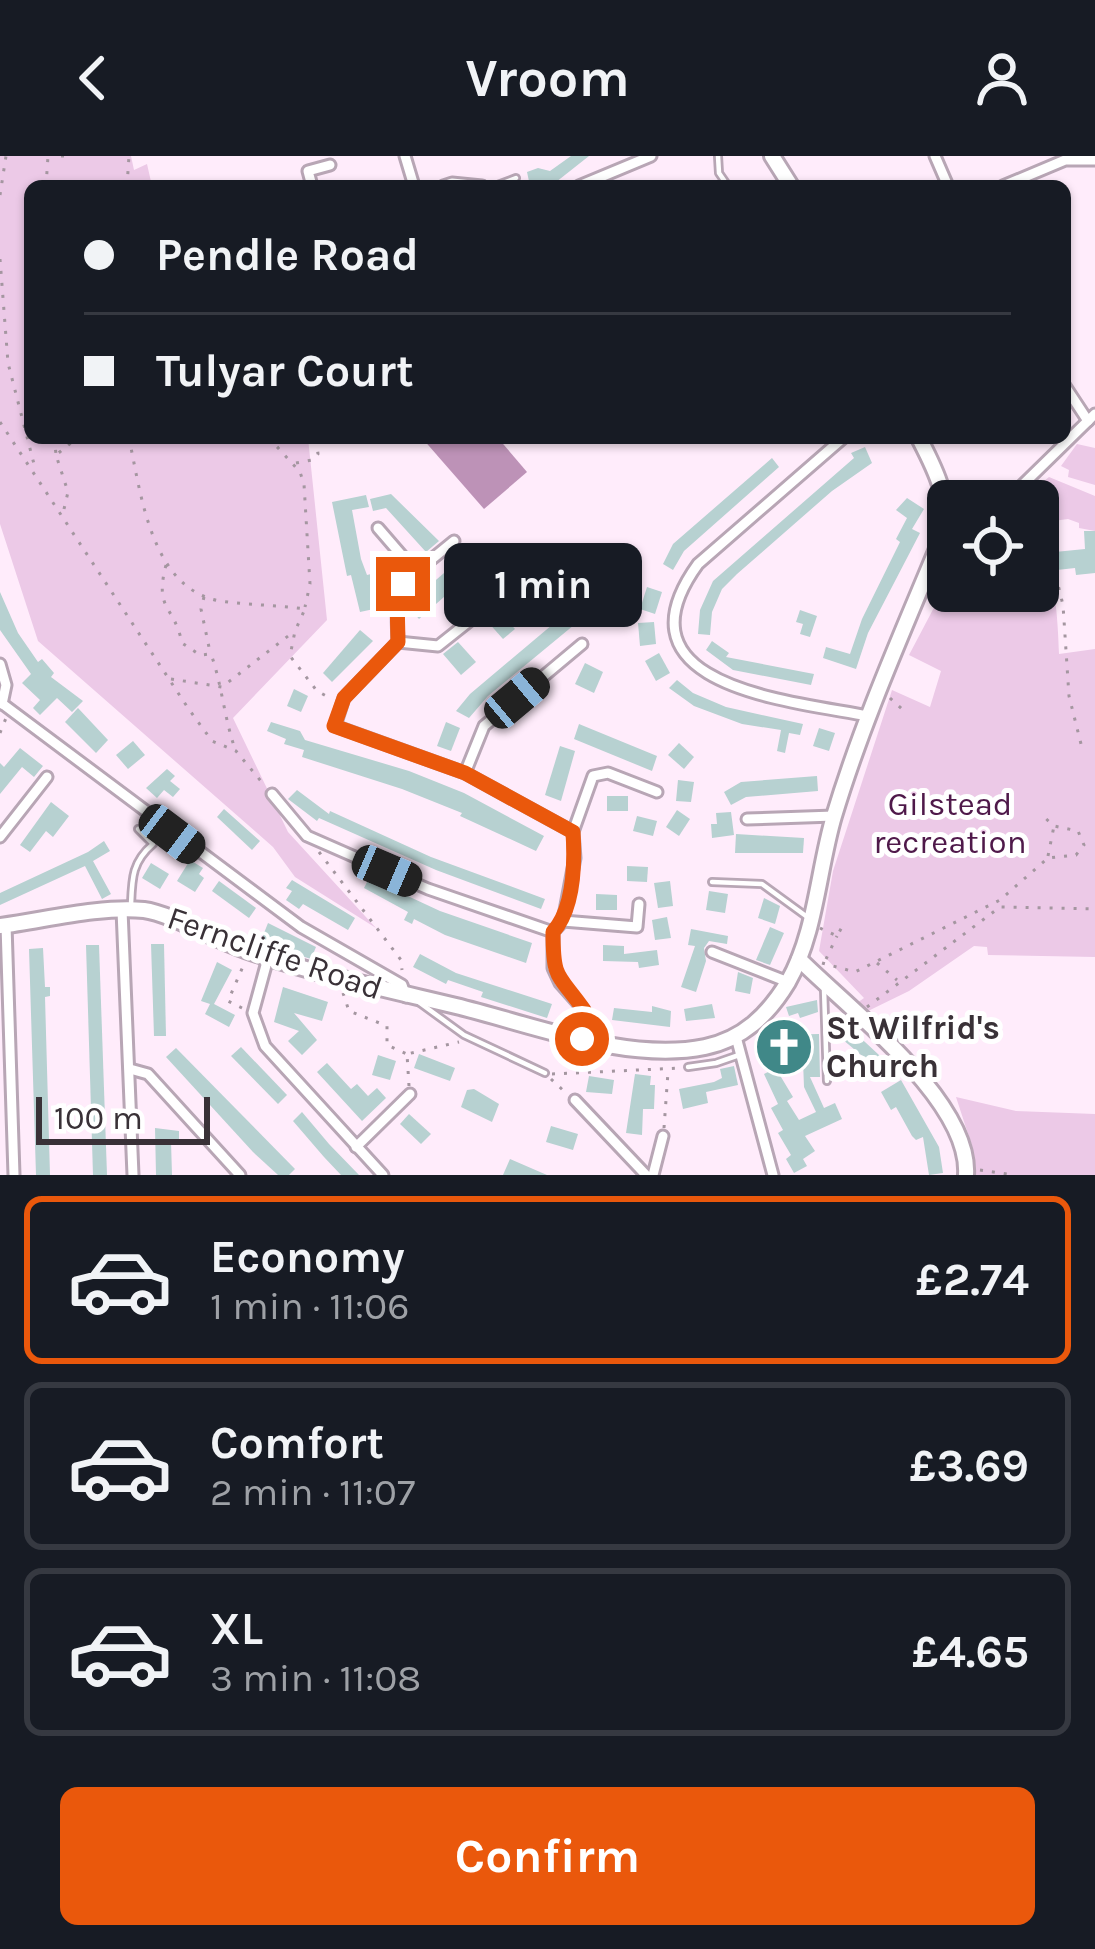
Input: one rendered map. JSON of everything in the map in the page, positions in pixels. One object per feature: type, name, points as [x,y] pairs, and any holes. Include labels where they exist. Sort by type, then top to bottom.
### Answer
[{"type":"street","points":[[593,180],[651,156]]},
{"type":"street","points":[[1016,180],[1064,158],[1095,160]]},
{"type":"street","points":[[310,180],[308,172],[330,166]]},
{"type":"street","points":[[1071,393],[1092,417]]},
{"type":"street","points":[[836,444],[698,564],[686,580],[676,629],[685,654],[709,678],[741,691],[868,716]]},
{"type":"street","points":[[923,444],[941,480]]},
{"type":"street","points":[[1028,480],[1064,444]]},
{"type":"street","points":[[378,528],[416,572]]},
{"type":"street","points":[[454,541],[403,584],[397,598],[398,642],[344,698],[334,726],[465,773],[573,832]]},
{"type":"street","points":[[773,1175],[736,1037],[753,1027],[804,964],[834,816],[868,716],[927,577]]},
{"type":"street","points":[[398,642],[437,646],[472,619]]},
{"type":"street","points":[[465,773],[484,726],[582,644]]},
{"type":"street","points":[[0,664],[6,685],[4,706],[301,927],[408,994]]},
{"type":"street","points":[[582,1039],[584,1010],[553,968],[553,932],[563,921],[575,858],[573,832],[593,776],[608,773],[657,792]]},
{"type":"street","points":[[0,837],[47,777]]},
{"type":"street","points":[[272,794],[307,836],[428,889],[553,932]]},
{"type":"street","points":[[747,819],[834,816]]},
{"type":"street","points":[[563,921],[637,927],[639,904]]},
{"type":"street","points":[[127,910],[133,1175]]},
{"type":"street","name":"Ferncliffe Road","points":[[3,926],[149,910],[268,958],[582,1039],[672,1049],[703,1047],[736,1037]]},
{"type":"street","points":[[3,926],[14,1175]]},
{"type":"street","points":[[712,952],[788,982]]},
{"type":"street","points":[[268,958],[253,1013],[265,1046],[383,1175]]},
{"type":"street","points":[[804,964],[914,1068],[958,1132],[967,1172]]},
{"type":"street","points":[[130,1070],[148,1074],[240,1175]]},
{"type":"street","points":[[356,1147],[410,1094]]},
{"type":"street","points":[[574,1100],[650,1175],[663,1136]]},
{"type":"lane","points":[[511,180],[516,178]]},
{"type":"lane","points":[[127,910],[138,857],[153,844],[138,829]]},
{"type":"lane","points":[[712,882],[762,884],[810,920]]},
{"type":"lane","points":[[824,983],[827,1082]]},
{"type":"lane","points":[[408,994],[469,1037],[545,1073]]},
{"type":"lane","points":[[688,1067],[716,1064],[742,1054]]},
{"type":"path","points":[[0,195],[6,156]]},
{"type":"path","points":[[0,259],[8,362],[24,424]]},
{"type":"path","points":[[0,422],[212,741],[236,751]]},
{"type":"path","points":[[29,444],[37,475]]},
{"type":"path","points":[[55,444],[68,492],[63,512]]},
{"type":"path","points":[[56,455],[69,444]]},
{"type":"path","points":[[130,444],[154,542],[182,584],[205,596],[305,609]]},
{"type":"path","points":[[274,444],[301,472],[304,484],[310,584],[290,656]]},
{"type":"path","points":[[292,464],[312,460],[318,454],[317,444]]},
{"type":"path","points":[[166,563],[159,592],[168,612],[177,616],[182,643],[200,655],[211,653]]},
{"type":"path","points":[[1059,589],[1070,696],[1081,744]]},
{"type":"path","points":[[205,596],[201,610],[222,687],[223,714],[236,751],[272,794]]},
{"type":"path","points":[[169,678],[222,687],[295,631]]},
{"type":"path","points":[[276,645],[317,691],[342,705]]},
{"type":"path","points":[[880,688],[902,709]]},
{"type":"path","points":[[0,733],[4,706]]},
{"type":"path","points":[[804,964],[825,961],[855,972],[1000,900],[1048,858],[1076,855],[1084,845],[1078,831],[1054,826],[1043,816]]},
{"type":"path","points":[[1048,858],[1054,826]]},
{"type":"path","points":[[307,836],[401,960],[408,994]]},
{"type":"path","points":[[1000,900],[1008,900],[1013,908]]},
{"type":"path","points":[[856,1015],[1000,907],[1095,909]]},
{"type":"path","points":[[810,920],[837,936]]},
{"type":"path","points":[[825,961],[842,927]]},
{"type":"path","points":[[250,952],[228,1000],[253,1013]]},
{"type":"path","points":[[875,962],[900,982]]},
{"type":"path","points":[[348,981],[343,994],[349,1011],[387,1026],[387,1045],[407,1054],[466,1042],[469,1037]]},
{"type":"path","points":[[407,1054],[410,1094]]},
{"type":"path","points":[[545,1073],[688,1067]]},
{"type":"path","points":[[663,1136],[668,1070]]},
{"type":"path","points":[[545,1073],[574,1100]]},
{"type":"path","points":[[967,1172],[1013,1175]]},
{"type":"green space","points":[[0,156],[131,156],[134,170],[147,164],[151,180],[24,180],[24,444],[309,444],[327,620],[233,718],[288,832],[376,928],[295,877],[273,847],[38,641],[0,524]]},
{"type":"green space","points":[[1077,444],[1095,448],[1095,485],[1068,477],[1069,470],[1061,466]]},
{"type":"green space","points":[[1059,481],[1095,496],[1095,531],[1079,528],[1079,523],[1059,520]]},
{"type":"green space","name":"Gilstead recreation","points":[[932,612],[1056,612],[1059,654],[1095,649],[1095,957],[988,955],[987,947],[974,946],[909,991],[866,1012],[857,1003],[864,998],[819,951],[833,871],[892,690],[930,707],[941,671],[909,655]]},
{"type":"green space","points":[[956,1097],[1016,1111],[1095,1114],[1095,1175],[976,1175]]},
{"type":"shaded area","points":[[427,444],[503,444],[527,472],[484,509]]},
{"type":"building","points":[[571,156],[589,156],[559,180],[529,180],[527,172],[550,171]]},
{"type":"building","points":[[865,447],[872,463],[832,491],[737,574],[722,589],[712,612],[710,635],[698,634],[700,610],[713,581],[854,458],[851,453]]},
{"type":"building","points":[[772,458],[779,467],[684,551],[673,570],[663,564],[673,544]]},
{"type":"building","points":[[391,494],[439,541],[426,552],[386,508],[373,511],[370,499]]},
{"type":"building","points":[[366,495],[369,507],[352,510],[361,559],[367,575],[371,574],[377,603],[374,609],[360,612],[351,575],[347,576],[332,502]]},
{"type":"building","points":[[907,498],[924,509],[912,529],[920,533],[868,633],[856,669],[823,658],[826,647],[850,654],[900,542],[896,539],[907,518],[896,510]]},
{"type":"building","points":[[1084,531],[1095,531],[1095,573],[1076,575],[1075,568],[1059,570],[1059,552],[1085,549]]},
{"type":"building","points":[[466,554],[478,567],[419,619],[407,605]]},
{"type":"building","points":[[647,587],[662,592],[655,614],[640,609]]},
{"type":"building","points":[[0,592],[18,633],[38,662],[42,659],[54,673],[51,677],[83,701],[72,712],[57,698],[40,715],[33,708],[40,700],[22,683],[31,674],[0,630]]},
{"type":"building","points":[[482,592],[515,629],[503,639],[470,602]]},
{"type":"building","points":[[800,610],[817,616],[810,637],[800,634],[803,624],[796,622]]},
{"type":"building","points":[[565,614],[574,625],[488,696],[469,718],[456,711],[470,694]]},
{"type":"building","points":[[654,622],[656,644],[640,646],[638,623]]},
{"type":"building","points":[[360,630],[373,641],[332,682],[323,673]]},
{"type":"building","points":[[712,641],[729,653],[726,657],[814,674],[811,685],[733,670],[706,650]]},
{"type":"building","points":[[458,642],[476,662],[461,675],[443,654]]},
{"type":"building","points":[[659,653],[670,673],[656,681],[645,661]]},
{"type":"building","points":[[585,663],[603,672],[594,693],[575,684]]},
{"type":"building","points":[[677,680],[693,693],[726,707],[803,724],[800,735],[789,733],[785,753],[777,751],[781,730],[742,724],[694,706],[669,688]]},
{"type":"building","points":[[294,689],[308,696],[301,712],[287,706]]},
{"type":"building","points":[[78,708],[108,740],[96,753],[65,722]]},
{"type":"building","points":[[271,722],[300,731],[305,740],[464,793],[544,836],[536,851],[460,816],[462,813],[302,757],[304,750],[284,744],[286,739],[267,731]]},
{"type":"building","points":[[446,722],[460,728],[451,751],[437,746]]},
{"type":"building","points":[[579,724],[657,756],[652,771],[574,739]]},
{"type":"building","points":[[819,728],[835,733],[829,751],[813,746]]},
{"type":"building","points":[[133,741],[145,755],[128,769],[116,755]]},
{"type":"building","points":[[679,743],[694,757],[684,769],[668,755]]},
{"type":"building","points":[[560,746],[575,751],[561,801],[545,795]]},
{"type":"building","points":[[20,748],[43,766],[34,777],[22,767],[0,794],[0,763],[4,767]]},
{"type":"building","points":[[167,769],[175,776],[170,781],[180,789],[173,797],[164,790],[157,798],[146,788]]},
{"type":"building","points":[[817,776],[818,791],[746,797],[731,805],[724,792],[741,782]]},
{"type":"building","points":[[678,780],[694,782],[691,802],[676,801]]},
{"type":"building","points":[[297,790],[329,814],[545,899],[541,909],[317,821],[288,799]]},
{"type":"building","points":[[607,796],[628,796],[628,811],[607,811]]},
{"type":"building","points":[[51,802],[69,816],[53,837],[46,831],[30,852],[20,845]]},
{"type":"building","points":[[224,809],[260,841],[252,850],[217,817]]},
{"type":"building","points":[[677,810],[690,819],[679,836],[666,827]]},
{"type":"building","points":[[731,812],[734,835],[712,838],[716,813]]},
{"type":"building","points":[[637,816],[657,821],[653,836],[633,831]]},
{"type":"building","points":[[736,834],[804,838],[803,853],[735,853]]},
{"type":"building","points":[[104,841],[110,851],[93,861],[111,894],[102,899],[85,866],[0,905],[0,893]]},
{"type":"building","points":[[190,860],[203,868],[199,874],[204,878],[195,892],[177,881]]},
{"type":"building","points":[[151,863],[169,874],[160,889],[142,878]]},
{"type":"building","points":[[627,866],[648,867],[647,882],[627,881]]},
{"type":"building","points":[[369,878],[440,911],[532,943],[526,963],[414,919],[412,924],[404,920],[408,912],[364,888]]},
{"type":"building","points":[[292,880],[355,918],[348,930],[303,904],[299,909],[286,900]]},
{"type":"building","points":[[219,881],[256,908],[249,918],[212,891]]},
{"type":"building","points":[[670,881],[673,906],[658,908],[654,883]]},
{"type":"building","points":[[709,891],[728,894],[725,913],[706,910]]},
{"type":"building","points":[[596,894],[617,895],[617,910],[596,910]]},
{"type":"building","points":[[764,898],[780,906],[775,924],[758,918]]},
{"type":"building","points":[[667,917],[671,938],[655,940],[652,920]]},
{"type":"building","points":[[268,923],[316,947],[311,959],[260,943]]},
{"type":"building","points":[[770,927],[784,933],[770,965],[756,960]]},
{"type":"building","points":[[691,929],[728,936],[727,944],[709,941],[704,948],[706,961],[696,992],[681,987],[695,946],[688,945]]},
{"type":"building","points":[[151,944],[164,944],[166,1036],[154,1036]]},
{"type":"building","points":[[86,945],[99,945],[107,1175],[93,1175]]},
{"type":"building","points":[[603,945],[624,946],[624,954],[657,950],[659,965],[639,968],[638,962],[603,961]]},
{"type":"building","points":[[43,948],[45,987],[50,987],[50,996],[45,997],[50,1175],[36,1175],[29,949]]},
{"type":"building","points":[[420,954],[456,973],[552,1004],[547,1018],[481,997],[483,992],[448,980],[446,984],[413,967]]},
{"type":"building","points":[[217,962],[232,970],[214,1004],[235,1015],[229,1027],[205,1014],[210,1004],[201,1001]]},
{"type":"building","points":[[738,972],[753,978],[750,994],[735,991]]},
{"type":"building","points":[[283,987],[328,1002],[322,1021],[294,1013],[317,1040],[302,1055],[288,1041],[299,1031],[274,1022]]},
{"type":"building","points":[[817,1000],[818,1012],[789,1016],[786,1007]]},
{"type":"building","points":[[712,1004],[715,1018],[686,1021],[684,1009]]},
{"type":"building","points":[[652,1006],[671,1011],[670,1027],[612,1020],[614,1008],[652,1012]]},
{"type":"building","points":[[851,1029],[893,1068],[881,1081],[864,1065],[867,1060],[842,1039]]},
{"type":"building","points":[[819,1034],[820,1077],[810,1077],[824,1108],[835,1103],[842,1119],[805,1136],[815,1151],[803,1159],[807,1166],[794,1173],[786,1159],[791,1155],[778,1133],[783,1130],[771,1108],[778,1104],[764,1074],[768,1072],[769,1035]],"holes":[[[778,1061],[803,1061],[804,1087],[816,1112],[799,1120],[787,1101],[793,1097],[778,1072],[783,1070]]]},
{"type":"building","points":[[241,1047],[287,1095],[278,1104],[231,1056]]},
{"type":"building","points":[[176,1048],[295,1169],[289,1175],[278,1175],[253,1152],[166,1057]]},
{"type":"building","points":[[419,1054],[455,1068],[450,1081],[414,1068]]},
{"type":"building","points":[[378,1055],[396,1061],[390,1080],[372,1075]]},
{"type":"building","points":[[327,1063],[351,1089],[357,1084],[368,1096],[377,1088],[386,1098],[362,1121],[317,1072]]},
{"type":"building","points":[[734,1066],[738,1085],[706,1092],[708,1103],[683,1109],[679,1089],[714,1082],[722,1078],[720,1069]]},
{"type":"building","points":[[635,1074],[651,1076],[650,1085],[655,1085],[654,1109],[643,1109],[642,1135],[626,1133]]},
{"type":"building","points":[[589,1076],[614,1080],[612,1094],[586,1092]]},
{"type":"building","points":[[901,1080],[939,1147],[943,1173],[929,1175],[923,1137],[916,1140],[912,1136],[896,1107],[891,1110],[881,1092]]},
{"type":"building","points":[[474,1089],[499,1104],[492,1122],[461,1107],[467,1090]]},
{"type":"building","points":[[302,1112],[359,1175],[341,1175],[324,1157],[293,1121]]},
{"type":"building","points":[[409,1114],[431,1134],[421,1144],[400,1124]]},
{"type":"building","points":[[551,1126],[578,1134],[573,1150],[546,1142]]},
{"type":"building","points":[[155,1128],[179,1131],[179,1141],[171,1141],[172,1175],[156,1175]]},
{"type":"building","points":[[510,1159],[547,1175],[503,1175]]},
{"type":"place","name":"St Wilfrid's Church","points":[[784,1047]]},
{"type":"route","points":[[403,584],[397,598],[398,642],[344,698],[334,726],[465,773],[573,832],[575,858],[563,921],[553,932],[553,968],[584,1010],[582,1039]]}]
